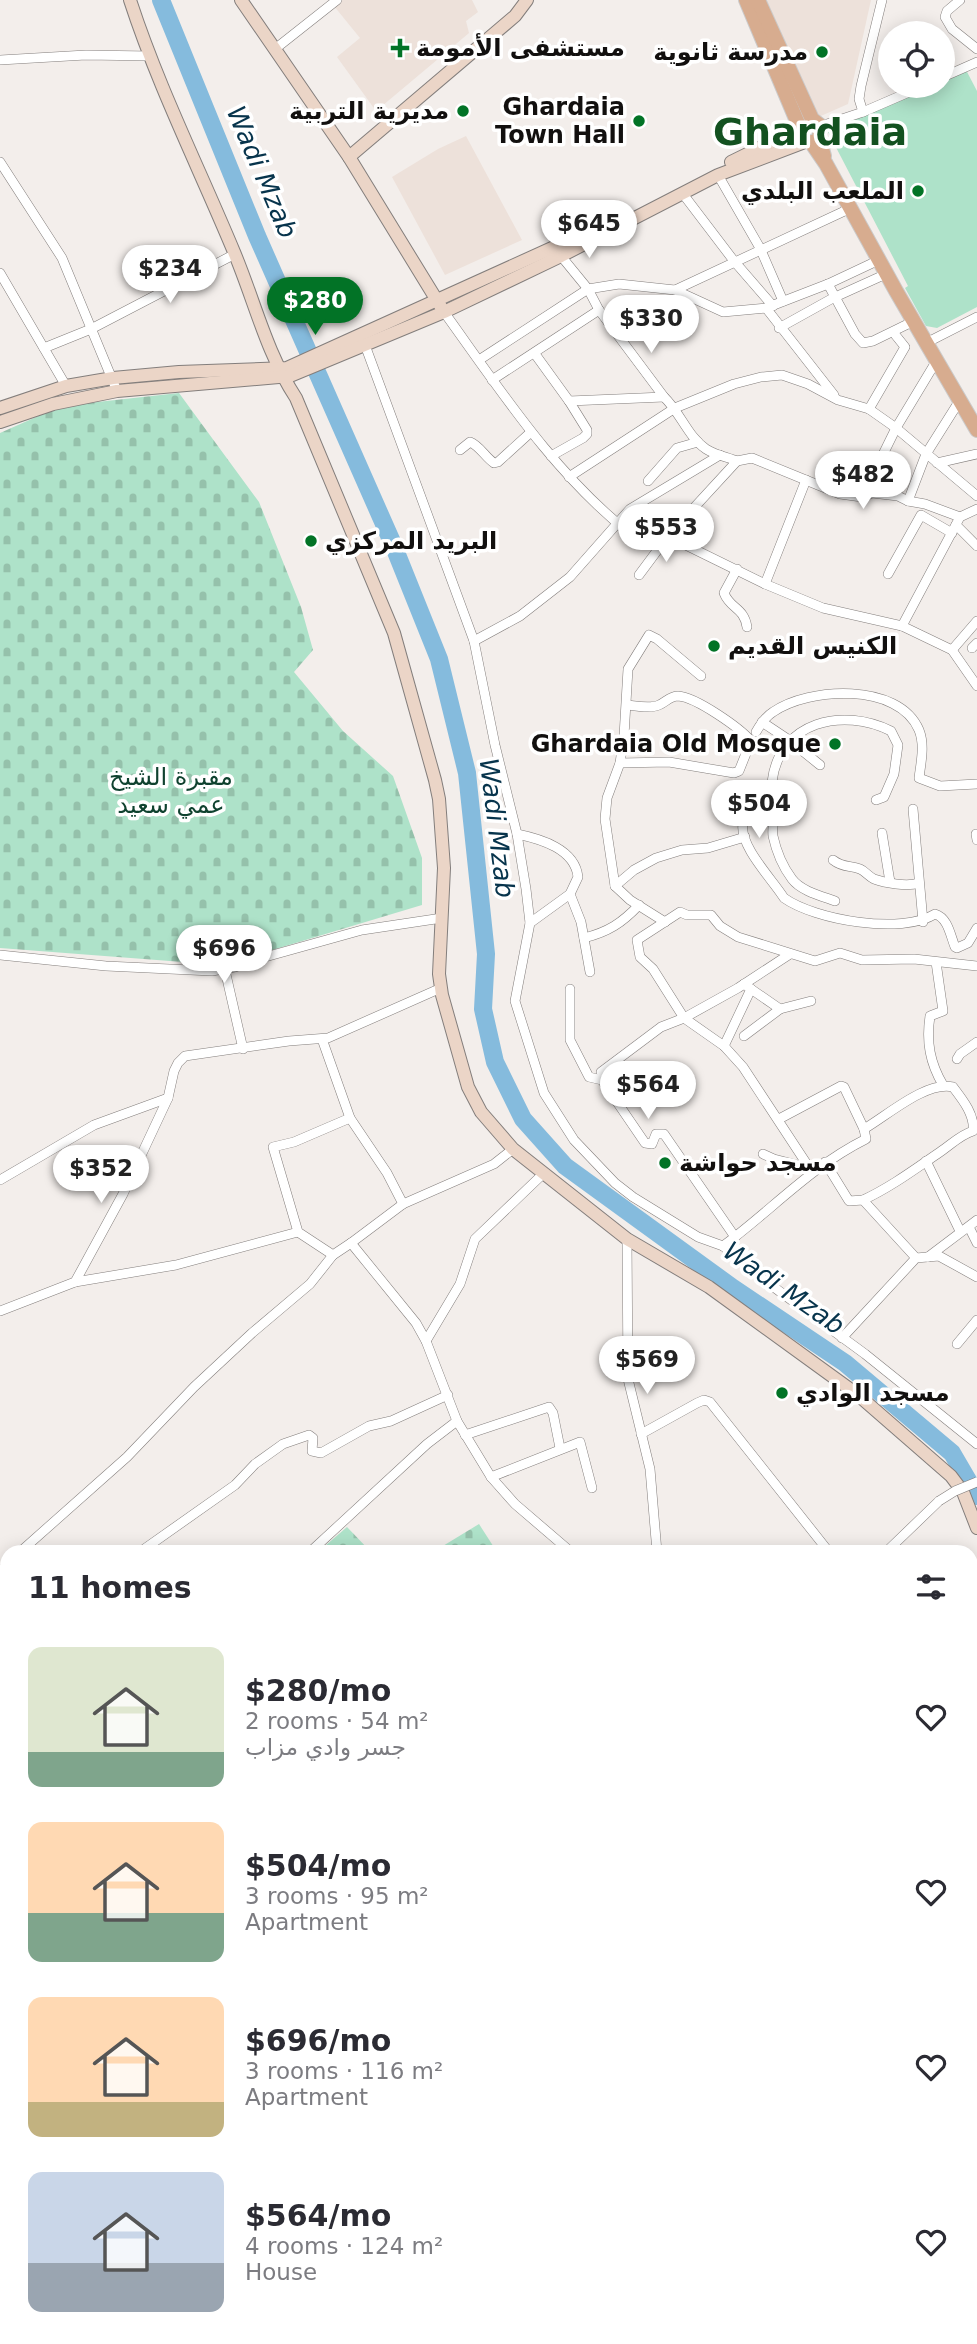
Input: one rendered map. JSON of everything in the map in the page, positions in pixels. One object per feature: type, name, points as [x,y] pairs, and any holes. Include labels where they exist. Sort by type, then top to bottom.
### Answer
[{"type":"main road","points":[[130,0],[150,56],[398,646],[439,799],[444,868],[439,942],[441,988],[468,1087],[481,1112],[513,1149],[628,1239],[709,1287],[858,1395],[951,1476],[963,1492],[977,1528]]},
{"type":"main road","points":[[241,0],[349,157],[444,312]]},
{"type":"main road","points":[[349,157],[515,16],[527,0]]},
{"type":"main road","points":[[746,0],[826,164],[977,430]]},
{"type":"main road","points":[[758,0],[809,132]]},
{"type":"main road","points":[[1,407],[66,386],[284,373],[444,312],[809,132]]},
{"type":"main road","points":[[361,343],[437,300],[809,132]]},
{"type":"main road","points":[[0,422],[115,385]]},
{"type":"street","points":[[275,50],[337,0]]},
{"type":"street","points":[[863,112],[859,99],[861,86],[882,0]]},
{"type":"street","points":[[960,0],[947,11],[945,17],[952,29],[977,50]]},
{"type":"street","points":[[0,60],[86,55],[150,56]]},
{"type":"street","points":[[955,72],[977,62]]},
{"type":"street","points":[[809,132],[895,98]]},
{"type":"street","points":[[0,162],[62,258],[115,385]]},
{"type":"street","points":[[718,175],[760,248],[783,302]]},
{"type":"street","points":[[683,194],[769,307],[779,328],[838,400]]},
{"type":"street","points":[[675,290],[760,248],[851,208]]},
{"type":"street","points":[[44,348],[91,328],[235,254]]},
{"type":"street","points":[[561,256],[664,397],[706,449],[737,461],[752,458],[840,495],[862,496],[872,493],[898,496],[925,504],[956,525],[977,546]]},
{"type":"street","points":[[478,360],[587,289],[596,286],[619,284],[675,290],[723,312],[769,307],[828,284],[883,267]]},
{"type":"street","points":[[779,328],[883,267]]},
{"type":"street","points":[[0,273],[66,386]]},
{"type":"street","points":[[828,284],[855,334],[863,343],[869,343],[914,321]]},
{"type":"street","points":[[492,380],[599,310]]},
{"type":"street","points":[[444,312],[551,456],[591,499],[633,536],[648,528],[765,584],[823,608],[902,626],[952,650],[976,684]]},
{"type":"street","points":[[869,409],[905,347],[977,317]]},
{"type":"street","points":[[893,332],[905,347]]},
{"type":"street","points":[[361,343],[474,641],[517,834],[530,923],[515,1001],[544,1093],[554,1112],[575,1140],[615,1183],[698,1237],[723,1246],[760,1277],[865,1354],[977,1444]]},
{"type":"street","points":[[535,354],[569,401],[587,434],[551,456]]},
{"type":"street","points":[[862,496],[896,428],[937,360]]},
{"type":"street","points":[[569,477],[675,408],[734,384],[761,377],[782,376],[808,384],[838,400],[869,409],[896,428],[977,496]]},
{"type":"street","points":[[569,401],[664,397]]},
{"type":"street","points":[[908,501],[926,454],[960,400]]},
{"type":"street","points":[[460,450],[470,442],[476,445],[485,457],[494,463],[498,462],[531,432]]},
{"type":"street","points":[[648,481],[677,448],[698,442]]},
{"type":"street","points":[[937,463],[977,454]]},
{"type":"street","points":[[474,641],[520,616],[570,577],[630,509],[720,455]]},
{"type":"street","points":[[639,575],[668,536],[737,461]]},
{"type":"street","points":[[765,584],[806,481]]},
{"type":"street","points":[[902,626],[956,525],[977,509]]},
{"type":"street","points":[[888,574],[920,515],[956,525]]},
{"type":"street","points":[[737,569],[724,593],[727,600],[743,613],[747,627]]},
{"type":"street","points":[[952,650],[975,628]]},
{"type":"street","points":[[665,922],[630,900],[615,886],[605,820],[607,798],[620,763],[628,669],[649,635],[701,676]]},
{"type":"street","points":[[756,733],[762,722],[778,709],[811,696],[857,694],[886,700],[909,716],[921,733],[919,778],[940,786],[977,784]]},
{"type":"street","points":[[620,763],[669,762],[734,773],[739,771],[751,741],[706,708],[681,696],[671,696],[659,705],[651,707],[626,705]]},
{"type":"street","points":[[835,901],[804,889],[793,881],[778,854],[773,838],[772,782],[789,740],[815,724],[838,718],[866,722],[891,731],[898,744],[894,774],[884,797],[876,800]]},
{"type":"street","points":[[762,722],[820,765]]},
{"type":"street","points":[[748,794],[751,809],[742,825],[745,837],[757,862],[790,903],[831,919],[844,918],[873,924],[923,922],[934,914],[942,916],[954,947],[957,948],[968,943],[977,928]]},
{"type":"street","points":[[913,809],[923,922]]},
{"type":"street","points":[[882,833],[890,882]]},
{"type":"street","points":[[517,834],[569,855],[577,869],[578,877],[570,894],[530,923]]},
{"type":"street","points":[[615,886],[634,870],[656,858],[682,849],[708,848],[745,837]]},
{"type":"street","points":[[834,860],[840,866],[857,867],[871,878],[912,885],[919,883]]},
{"type":"street","points":[[570,894],[580,917],[590,972]]},
{"type":"street","points":[[584,938],[610,930],[625,920],[639,905]]},
{"type":"street","points":[[811,1170],[743,1067],[724,1046],[684,1018],[653,969],[640,957],[636,942],[680,912],[687,915],[711,915],[720,926],[738,937],[815,961],[840,953],[862,960],[914,959],[977,966]]},
{"type":"street","points":[[0,955],[106,966],[225,970],[362,930],[442,918]]},
{"type":"street","points":[[601,1072],[661,1027],[747,986],[790,954]]},
{"type":"street","points":[[936,962],[944,1008],[942,1013],[930,1016],[927,1034],[933,1066],[943,1085]]},
{"type":"street","points":[[225,970],[243,1049]]},
{"type":"street","points":[[747,986],[780,1009]]},
{"type":"street","points":[[724,1046],[747,986]]},
{"type":"street","points":[[75,1282],[118,1204],[168,1098],[178,1062],[185,1056],[322,1039],[441,988]]},
{"type":"street","points":[[570,989],[570,1040],[589,1077],[602,1080],[645,1143],[652,1144],[656,1134],[664,1134],[736,1237]]},
{"type":"street","points":[[744,1035],[780,1009],[811,1000]]},
{"type":"street","points":[[322,1039],[350,1118],[387,1173],[403,1204]]},
{"type":"street","points":[[957,1059],[977,1042]]},
{"type":"street","points":[[825,1163],[849,1201],[863,1200],[881,1192],[962,1135],[973,1131],[975,1114],[953,1087],[943,1085],[907,1100],[864,1129]]},
{"type":"street","points":[[723,1246],[811,1170],[866,1139],[864,1129],[844,1087],[841,1086],[779,1119]]},
{"type":"street","points":[[0,1180],[93,1125],[168,1098]]},
{"type":"street","points":[[333,1255],[299,1231],[273,1147],[294,1142],[350,1118]]},
{"type":"street","points":[[28,1545],[127,1457],[194,1387],[252,1333],[310,1284],[333,1255],[403,1204],[494,1164],[513,1149]]},
{"type":"street","points":[[763,1154],[811,1170]]},
{"type":"street","points":[[926,1161],[964,1229],[977,1242]]},
{"type":"street","points":[[426,1340],[460,1284],[475,1239],[544,1173]]},
{"type":"street","points":[[863,1200],[916,1258]]},
{"type":"street","points":[[928,1257],[977,1220]]},
{"type":"street","points":[[0,1311],[75,1282],[176,1265],[299,1231]]},
{"type":"street","points":[[628,1239],[628,1379],[650,1469],[656,1545]]},
{"type":"street","points":[[351,1243],[416,1323],[426,1340],[457,1421],[491,1477],[515,1504],[563,1545]]},
{"type":"street","points":[[842,1338],[916,1258],[939,1256],[977,1277]]},
{"type":"street","points":[[957,1344],[977,1320]]},
{"type":"street","points":[[150,1545],[235,1485],[255,1464],[288,1442],[309,1435],[313,1438],[312,1451],[315,1454],[369,1426],[391,1421],[448,1395]]},
{"type":"street","points":[[641,1434],[697,1403],[704,1400],[710,1402],[823,1545]]},
{"type":"street","points":[[465,1435],[550,1407],[560,1448]]},
{"type":"street","points":[[318,1545],[427,1444],[457,1421]]},
{"type":"street","points":[[491,1477],[560,1448],[581,1443],[592,1488]]},
{"type":"street","points":[[893,1545],[939,1502],[955,1491],[977,1482]]},
{"type":"shaded area","name":"مستشفى الأمومة","points":[[342,0],[472,0],[478,12],[466,21],[469,33],[376,111],[337,57],[360,38],[334,6]]},
{"type":"shaded area","name":"مدرسة ثانوية","points":[[760,0],[871,0],[848,104],[814,119]]},
{"type":"shaded area","points":[[466,136],[522,240],[445,275],[392,177],[438,149]]},
{"type":"green space","name":"الملعب البلدي","points":[[966,70],[977,91],[977,307],[937,328],[926,326],[827,130],[902,98],[955,98],[955,75]]},
{"type":"green space","name":"مقبرة الشيخ عمي سعيد","points":[[179,393],[259,502],[301,607],[313,650],[294,672],[343,731],[393,776],[422,858],[422,905],[222,965],[0,948],[0,433],[61,406]]},
{"type":"green space","points":[[479,1524],[492,1545],[444,1545]]},
{"type":"green space","points":[[347,1527],[364,1545],[326,1545]]},
{"type":"waterway","name":"Wadi Mzab","points":[[161,0],[257,236],[392,542],[439,659],[467,773],[486,954],[483,1009],[495,1062],[523,1119],[565,1166],[733,1288],[845,1363],[952,1453],[977,1496]]},
{"type":"place","name":"مستشفى الأمومة","points":[[400,48]]},
{"type":"place","name":"مدرسة ثانوية","points":[[822,52]]},
{"type":"place","name":"مديرية التربية","points":[[463,111]]},
{"type":"place","name":"Ghardaia Town Hall","points":[[639,121]]},
{"type":"place","name":"الملعب البلدي","points":[[918,191]]},
{"type":"place","name":"البريد المركزي","points":[[311,541]]},
{"type":"place","name":"الكنيس القديم","points":[[714,646]]},
{"type":"place","name":"Ghardaia Old Mosque","points":[[835,744]]},
{"type":"place","name":"مسجد حواشة","points":[[665,1163]]},
{"type":"place","name":"مسجد الوادي","points":[[782,1393]]},
{"type":"district","name":"Ghardaia","points":[[810,132]]}]
